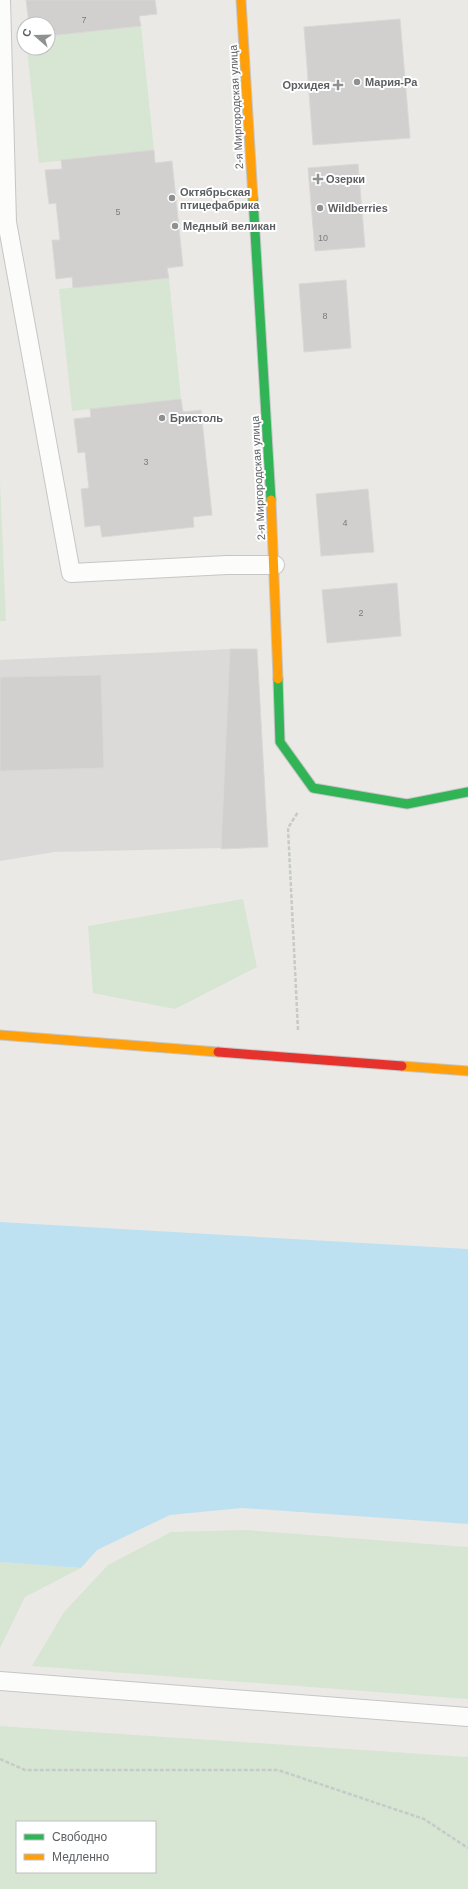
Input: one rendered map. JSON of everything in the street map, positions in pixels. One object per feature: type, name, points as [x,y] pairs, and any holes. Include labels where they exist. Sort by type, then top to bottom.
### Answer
[{"type":"street","name":"2-я Миргородская улица","points":[[241,0],[275,565],[280,742],[313,788]]},
{"type":"street","points":[[313,788],[407,804],[468,792]]},
{"type":"street","points":[[0,1035],[468,1071]]},
{"type":"lane","points":[[1,0],[3,222],[71,573],[275,565]]},
{"type":"lane","points":[[0,1681],[468,1717]]},
{"type":"path","points":[[299,1058],[288,828],[313,788]]},
{"type":"path","points":[[0,1759],[25,1770],[278,1770],[424,1819],[468,1848]]},
{"type":"shaded area","points":[[257,649],[268,847],[55,852],[0,861],[0,660]]},
{"type":"green space","points":[[141,26],[154,150],[39,163],[28,56],[56,56],[56,35]]},
{"type":"green space","points":[[169,278],[181,399],[72,411],[59,289]]},
{"type":"green space","points":[[0,480],[6,621],[0,621]]},
{"type":"green space","points":[[243,899],[257,967],[175,1009],[93,993],[88,926]]},
{"type":"green space","points":[[245,1530],[468,1547],[468,1699],[32,1666],[64,1612],[108,1565],[171,1532]]},
{"type":"green space","points":[[0,1562],[81,1568],[25,1597],[0,1648]]},
{"type":"green space","points":[[0,1726],[468,1757],[468,1889],[0,1889]]},
{"type":"water","points":[[0,1222],[468,1249],[468,1524],[242,1508],[170,1515],[97,1550],[81,1568],[0,1562]]},
{"type":"building","points":[[26,0],[155,0],[157,14],[139,16],[141,26],[56,35],[56,16],[28,16]]},
{"type":"building","name":"Мария-Ра","points":[[400,19],[410,138],[313,145],[304,27]]},
{"type":"building","points":[[154,150],[155,163],[172,161],[183,266],[167,268],[169,278],[73,288],[72,277],[56,279],[52,240],[60,240],[56,203],[49,204],[45,170],[62,169],[61,160]]},
{"type":"building","points":[[358,164],[365,247],[315,251],[308,168]]},
{"type":"building","points":[[346,280],[351,348],[304,352],[299,284]]},
{"type":"building","points":[[181,399],[183,412],[201,410],[212,515],[193,517],[194,527],[102,537],[100,525],[85,527],[81,489],[89,488],[85,452],[78,453],[74,419],[91,417],[90,409]]},
{"type":"building","points":[[368,489],[374,552],[321,556],[316,494]]},
{"type":"building","points":[[397,583],[401,636],[327,643],[322,590]]},
{"type":"building","points":[[230,649],[257,649],[268,847],[221,849]]},
{"type":"building","points":[[101,675],[104,768],[0,771],[0,677]]},
{"type":"traffic: fast","points":[[253,198],[271,500]]},
{"type":"traffic: fast","points":[[278,679],[280,742],[313,788],[407,804],[468,792]]},
{"type":"traffic: slow","points":[[241,0],[253,198]]},
{"type":"traffic: slow","points":[[271,500],[278,679]]},
{"type":"traffic: slow","points":[[0,1035],[218,1052]]},
{"type":"traffic: slow","points":[[402,1066],[468,1071]]},
{"type":"traffic: jam","points":[[218,1052],[402,1066]]},
{"type":"place","name":"Мария-Ра","points":[[357,82]]},
{"type":"place","name":"Орхидея","points":[[338,85]]},
{"type":"place","name":"Озерки","points":[[318,179]]},
{"type":"place","name":"Октябрьская птицефабрика","points":[[172,198]]},
{"type":"place","name":"Wildberries","points":[[320,208]]},
{"type":"place","name":"Медный великан","points":[[175,226]]},
{"type":"place","name":"Бристоль","points":[[162,418]]}]
